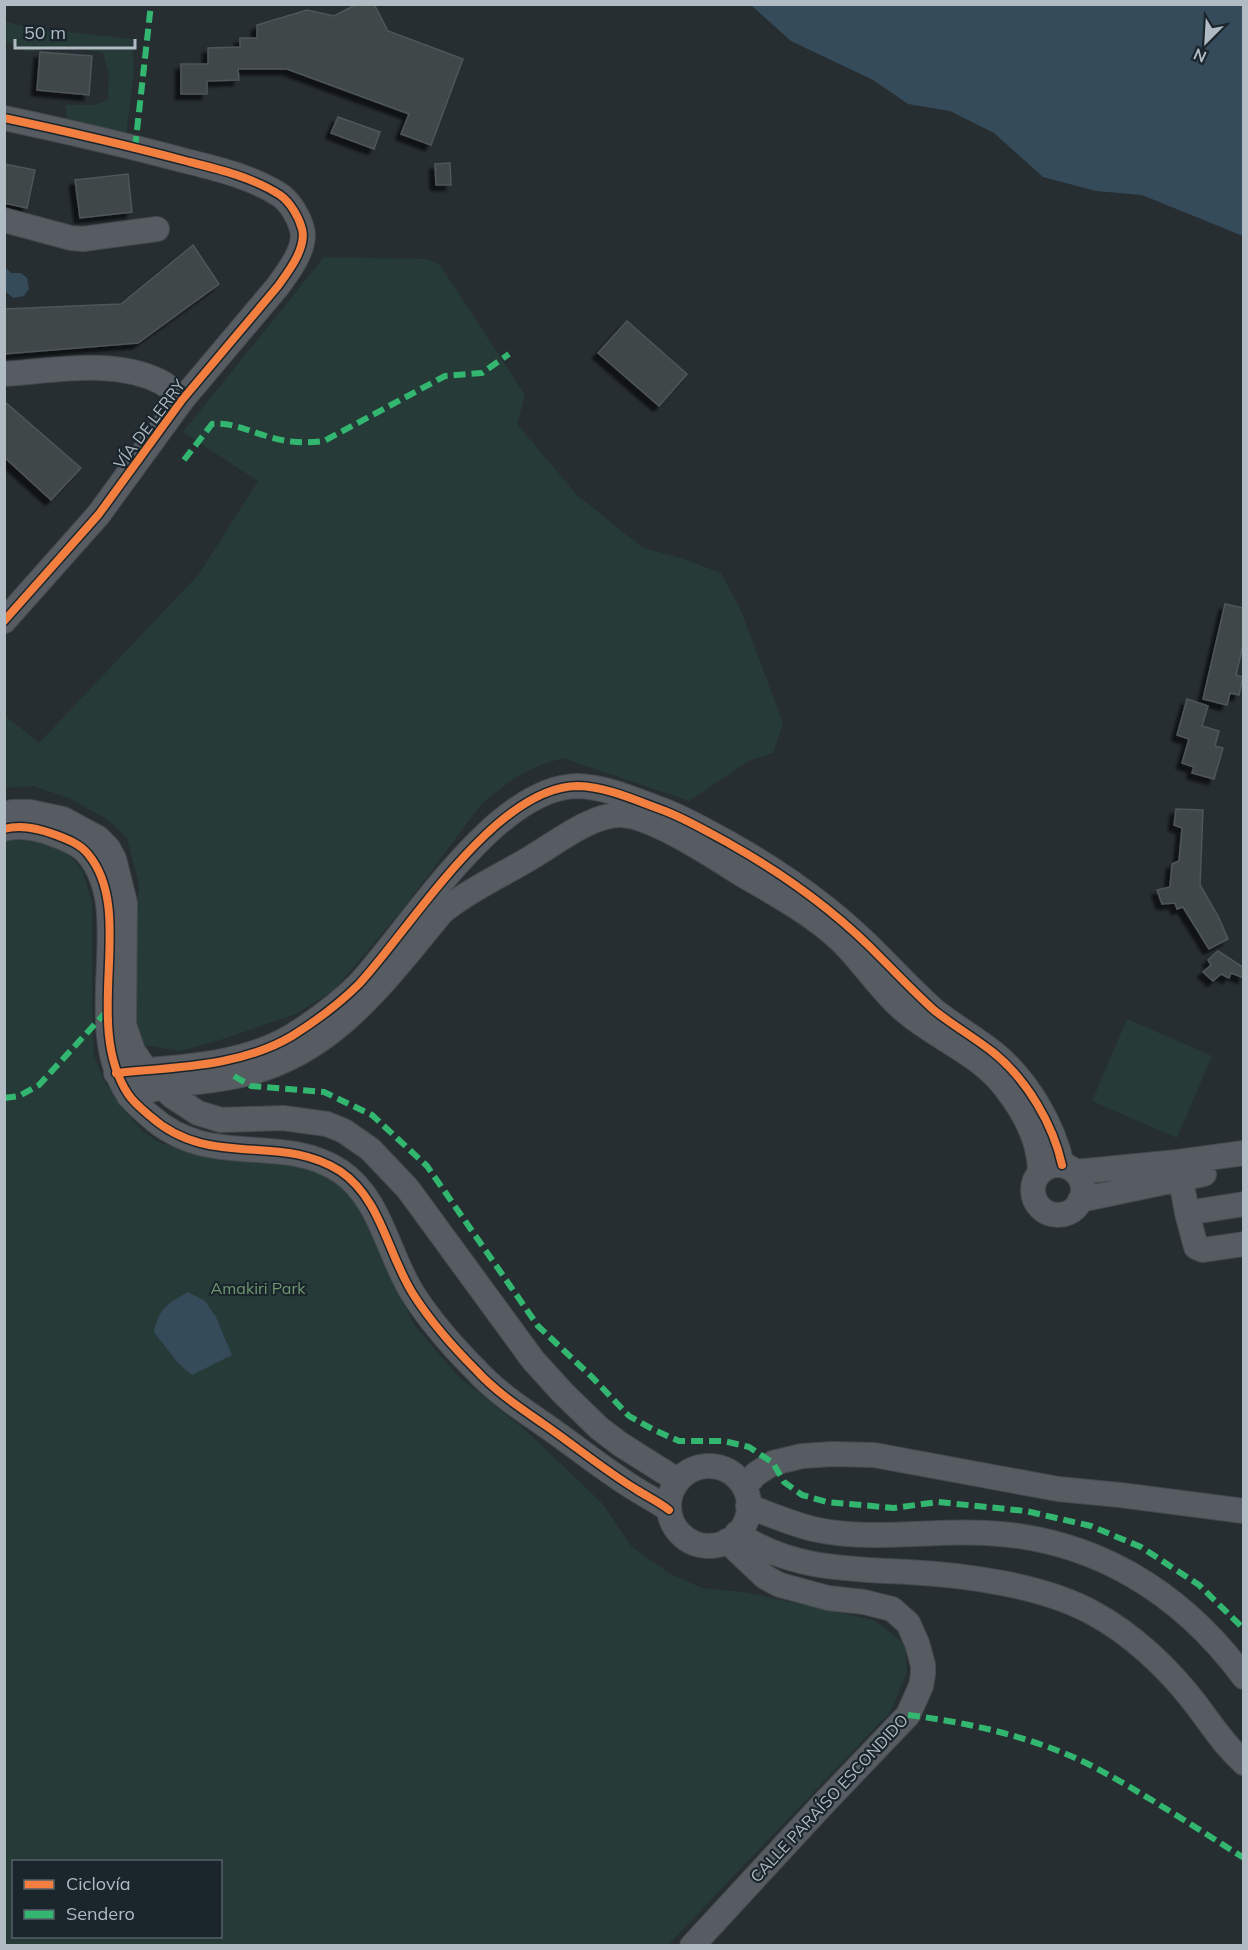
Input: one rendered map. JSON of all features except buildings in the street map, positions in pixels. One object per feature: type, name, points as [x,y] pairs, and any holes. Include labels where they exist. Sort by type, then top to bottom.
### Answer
[{"type":"street","name":"VÍA DE LERRY","points":[[4,118],[153,152],[259,183],[283,197],[292,208],[303,236],[292,266],[278,286],[182,400],[99,514],[4,621]]},
{"type":"street","points":[[4,220],[70,238],[83,239],[157,228]]},
{"type":"street","points":[[4,374],[112,368],[144,375],[164,383],[182,400]]},
{"type":"street","points":[[116,1073],[183,1068],[262,1051],[289,1038],[314,1022],[359,984],[449,876],[495,826],[526,802],[543,793],[577,786],[618,794],[681,818],[756,858],[839,916],[925,1001],[993,1052],[1012,1070],[1031,1095],[1049,1127],[1056,1144],[1059,1170]]},
{"type":"street","points":[[4,813],[30,812],[63,819],[98,838],[108,848],[114,859],[125,903],[124,1024],[133,1051],[146,1070],[185,1106],[210,1117],[221,1120],[283,1119],[327,1124],[344,1131],[370,1149],[408,1189],[526,1352],[563,1393],[599,1428],[677,1480]]},
{"type":"street","points":[[129,1096],[164,1087],[243,1075],[295,1055],[353,1015],[375,993],[443,911],[579,828],[602,818],[620,814],[645,820],[699,848],[819,922],[840,940],[906,1013],[978,1061],[1003,1085],[1023,1115],[1037,1143],[1040,1159],[1059,1170],[1082,1186],[1080,1200],[1076,1207],[1062,1214],[1047,1212],[1036,1201],[1033,1186],[1059,1170],[1244,1168]]},
{"type":"street","points":[[4,829],[21,827],[37,829],[72,841],[87,852],[97,868],[108,900],[109,1040],[116,1073],[129,1096],[162,1127],[198,1144],[252,1151],[281,1151],[304,1156],[326,1164],[348,1177],[358,1187],[380,1221],[415,1297],[477,1371],[515,1404],[669,1510]]},
{"type":"street","points":[[1080,1200],[1244,1153]]},
{"type":"street","points":[[1179,1170],[1193,1241],[1198,1249],[1244,1244]]},
{"type":"street","points":[[1187,1213],[1244,1203]]},
{"type":"street","points":[[1244,1511],[1058,1489],[874,1455],[812,1455],[773,1463],[756,1474],[746,1497],[747,1516],[733,1537],[715,1545],[702,1545],[690,1541],[676,1527],[669,1510],[669,1499],[677,1480],[693,1469],[712,1466],[730,1473],[746,1497],[816,1530],[877,1534],[986,1533],[1017,1535],[1066,1546],[1103,1560],[1155,1588],[1182,1608],[1206,1631],[1244,1677]]},
{"type":"street","points":[[733,1537],[805,1563],[844,1569],[910,1572],[1006,1584],[1034,1590],[1093,1613],[1150,1655],[1194,1702],[1228,1748],[1244,1763]]},
{"type":"street","name":"CALLE PARAÍSO ESCONDIDO","points":[[692,1946],[908,1715],[921,1686],[923,1674],[917,1643],[908,1623],[892,1609],[864,1602],[828,1598],[780,1585],[765,1577],[733,1537]]},
{"type":"green space","points":[[4,21],[29,28],[133,39],[134,73],[126,135],[67,120],[66,105],[94,105],[108,100],[109,75],[103,53],[68,46],[27,52],[5,41]]},
{"type":"green space","points":[[324,257],[427,259],[440,265],[525,395],[517,424],[577,495],[643,548],[681,558],[721,573],[741,611],[783,723],[773,753],[750,760],[689,801],[563,758],[540,765],[516,777],[482,803],[406,905],[334,990],[296,1014],[220,1040],[180,1051],[145,1045],[133,1024],[139,884],[127,838],[107,819],[71,799],[33,786],[5,788],[4,715],[39,743],[199,574],[258,481],[183,432]]},
{"type":"green space","name":"Amakiri Park","points":[[18,835],[64,849],[82,870],[92,901],[94,1055],[103,1079],[143,1132],[161,1143],[192,1153],[316,1168],[342,1183],[357,1202],[414,1325],[458,1376],[524,1429],[602,1503],[631,1546],[670,1574],[702,1588],[744,1592],[873,1620],[905,1644],[907,1673],[891,1711],[668,1945],[5,1946],[4,838]]},
{"type":"green space","points":[[1127,1019],[1212,1056],[1177,1138],[1092,1101]]},
{"type":"water","points":[[751,5],[1243,5],[1243,236],[1142,195],[1096,191],[1043,177],[994,133],[950,111],[908,104],[873,80],[791,41]]},
{"type":"water","points":[[5,267],[11,273],[21,273],[27,278],[29,289],[24,296],[13,298],[5,291]]},
{"type":"water","points":[[188,1292],[205,1301],[216,1317],[232,1355],[192,1375],[178,1363],[154,1332],[161,1312]]},
{"type":"marked path","points":[[135,148],[151,4]]},
{"type":"marked path","points":[[184,460],[212,424],[232,425],[286,441],[324,441],[445,376],[482,373],[509,354]]},
{"type":"marked path","points":[[4,1098],[19,1096],[39,1085],[107,1011]]},
{"type":"marked path","points":[[234,1076],[251,1086],[324,1092],[372,1115],[427,1166],[538,1326],[629,1416],[654,1430],[679,1441],[724,1441],[749,1447],[773,1463],[784,1482],[802,1495],[827,1502],[894,1508],[938,1502],[1026,1511],[1091,1526],[1141,1547],[1199,1585],[1244,1629]]},
{"type":"marked path","points":[[908,1715],[956,1722],[1004,1733],[1074,1757],[1133,1789],[1244,1858]]},
{"type":"cycle path","points":[[4,118],[141,149],[246,178],[280,195],[287,202],[299,220],[303,236],[296,259],[278,286],[182,400],[99,514],[4,621]]},
{"type":"cycle path","points":[[116,1073],[184,1067],[229,1060],[251,1054],[292,1036],[327,1012],[359,984],[457,864],[486,834],[516,809],[547,792],[578,786],[589,787],[622,795],[690,822],[772,869],[830,911],[935,1011],[994,1053],[1017,1076],[1028,1089],[1045,1119],[1062,1165]]},
{"type":"cycle path","points":[[4,829],[31,828],[65,838],[88,854],[102,878],[108,906],[110,937],[109,1034],[115,1065],[128,1094],[136,1103],[173,1132],[196,1142],[220,1147],[293,1154],[317,1160],[340,1171],[366,1197],[415,1297],[436,1326],[468,1362],[516,1405],[613,1474],[669,1510]]}]
